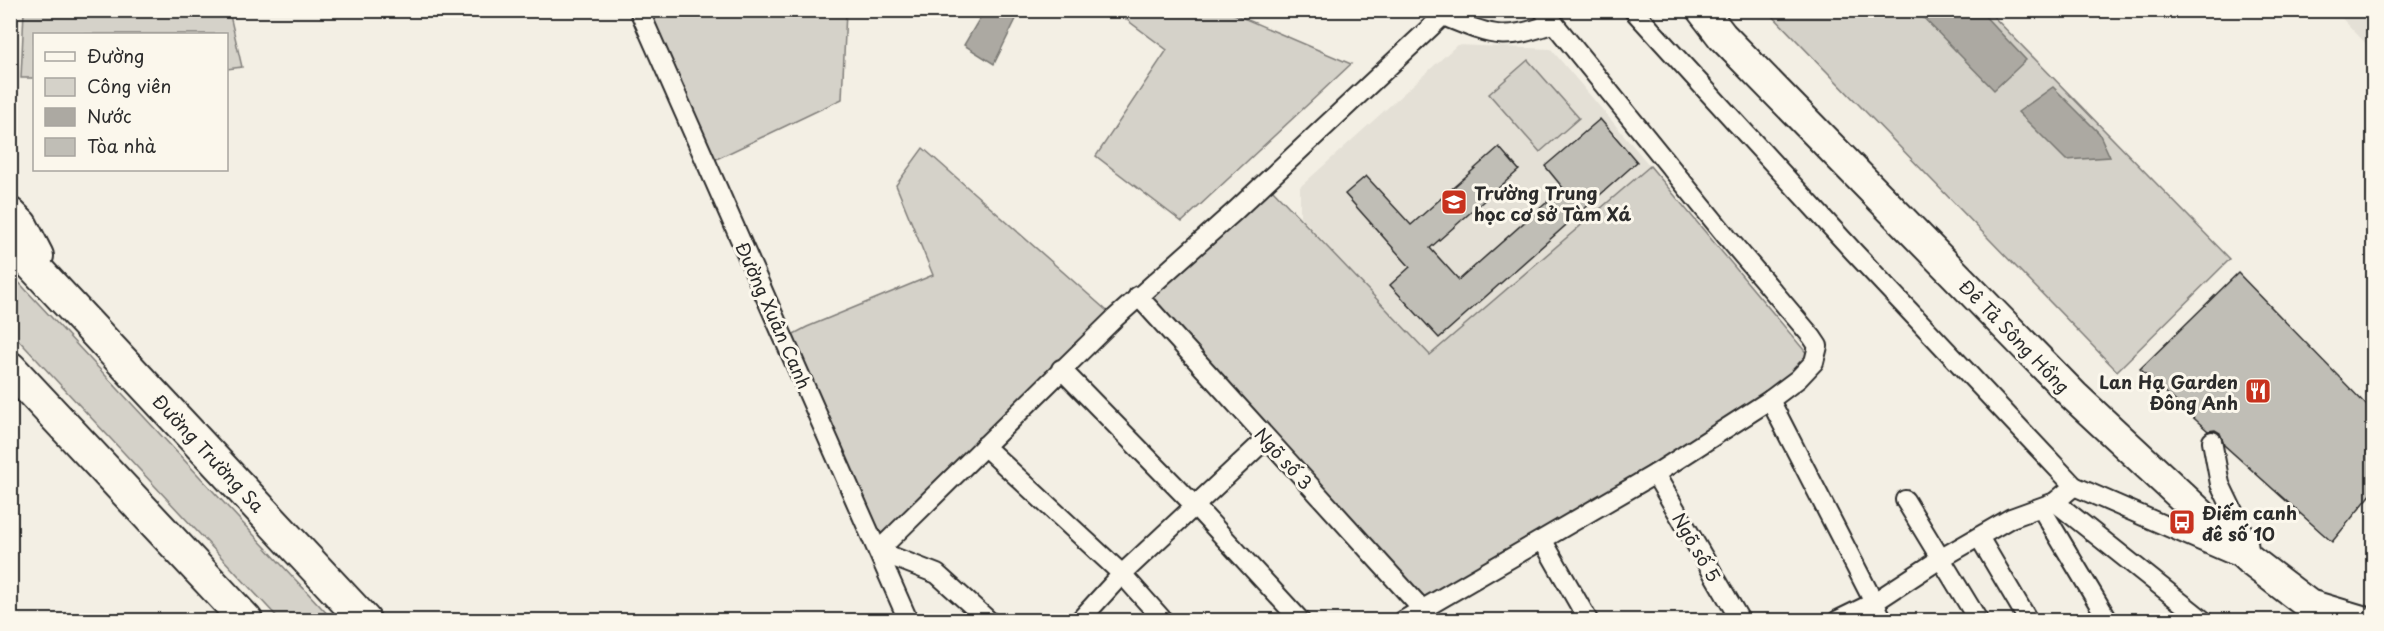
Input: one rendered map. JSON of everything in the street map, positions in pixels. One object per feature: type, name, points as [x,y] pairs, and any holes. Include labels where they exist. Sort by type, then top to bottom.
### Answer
[{"type":"highway","name":"Đường Trường Sa","points":[[10,214],[21,225],[53,286]]},
{"type":"highway","name":"Đường Trường Sa","points":[[10,241],[364,621]]},
{"type":"highway","points":[[10,368],[246,621]]},
{"type":"main road","name":"Đê Tả Sông Hồng","points":[[1702,10],[1730,45],[2074,396],[2253,562],[2309,605],[2359,621]]},
{"type":"street","name":"Đường Xuân Canh","points":[[639,10],[908,621]]},
{"type":"street","points":[[1633,10],[1854,252],[2074,486],[2253,562]]},
{"type":"street","points":[[988,621],[937,574],[878,551],[1138,296],[1235,212],[1446,13],[1487,34],[1507,35],[1525,33],[1549,17],[1690,193],[1818,346],[1814,362],[1798,379],[1770,400],[1655,474],[1426,615],[1404,621]]},
{"type":"street","name":"Ngõ số 3","points":[[1138,296],[1426,615]]},
{"type":"street","points":[[1061,369],[1195,506],[1300,621]]},
{"type":"street","points":[[1770,400],[1883,621]]},
{"type":"street","points":[[1080,621],[1122,574],[1266,439]]},
{"type":"street","points":[[2212,441],[2220,484],[2248,542],[2253,562]]},
{"type":"street","points":[[984,446],[1122,574],[1163,621]]},
{"type":"street","name":"Ngõ số 5","points":[[1655,474],[1740,621]]},
{"type":"street","points":[[1838,621],[1873,603],[2011,518],[2048,505],[2074,486]]},
{"type":"street","points":[[1905,500],[1978,621]]},
{"type":"street","points":[[2048,505],[2108,621]]},
{"type":"street","points":[[2048,505],[2203,621]]},
{"type":"street","points":[[1979,537],[2028,621]]},
{"type":"street","points":[[1543,541],[1588,621]]},
{"type":"shaded area","points":[[2335,11],[2373,11],[2373,51]]},
{"type":"shaded area","name":"Trường Trung học cơ sở Tàm Xá","points":[[1457,45],[1551,49],[1650,166],[1429,356],[1300,216],[1300,187]]},
{"type":"green space","points":[[24,11],[229,11],[242,67],[228,69],[228,33],[33,33],[33,78],[21,78]]},
{"type":"green space","points":[[639,11],[846,11],[842,99],[706,164]]},
{"type":"green space","points":[[1115,11],[1227,11],[1351,64],[1182,222],[1096,156],[1167,50]]},
{"type":"green space","points":[[1768,11],[1988,11],[2230,259],[2117,371]]},
{"type":"green space","points":[[1528,60],[1579,118],[1540,152],[1489,94]]},
{"type":"green space","points":[[923,148],[1115,318],[878,551],[784,339],[807,327],[933,275],[896,185]]},
{"type":"green space","points":[[1650,166],[1814,362],[1422,609],[1138,296],[1272,189],[1430,355]]},
{"type":"green space","points":[[11,274],[333,620],[280,620],[11,332]]},
{"type":"water","points":[[984,11],[1020,11],[994,64],[964,45]]},
{"type":"water","points":[[1917,11],[1980,11],[2026,60],[1994,90]]},
{"type":"water","points":[[2053,87],[2099,133],[2110,157],[2066,160],[2018,112]]},
{"type":"building","points":[[1600,119],[1637,162],[1439,338],[1390,285],[1410,267],[1345,194],[1366,176],[1411,225],[1499,147],[1519,170],[1430,248],[1459,280],[1563,188],[1545,166]]},
{"type":"building","name":"Lan Hạ Garden Đông Anh","points":[[2238,273],[2373,412],[2373,492],[2332,542],[2224,445],[2220,433],[2215,430],[2208,431],[2140,369]]},
{"type":"place","name":"Trường Trung học cơ sở Tàm Xá","points":[[1454,202]]},
{"type":"place","name":"Lan Hạ Garden Đông Anh","points":[[2258,391]]},
{"type":"place","name":"Điếm canh đê số 10","points":[[2182,522]]}]
